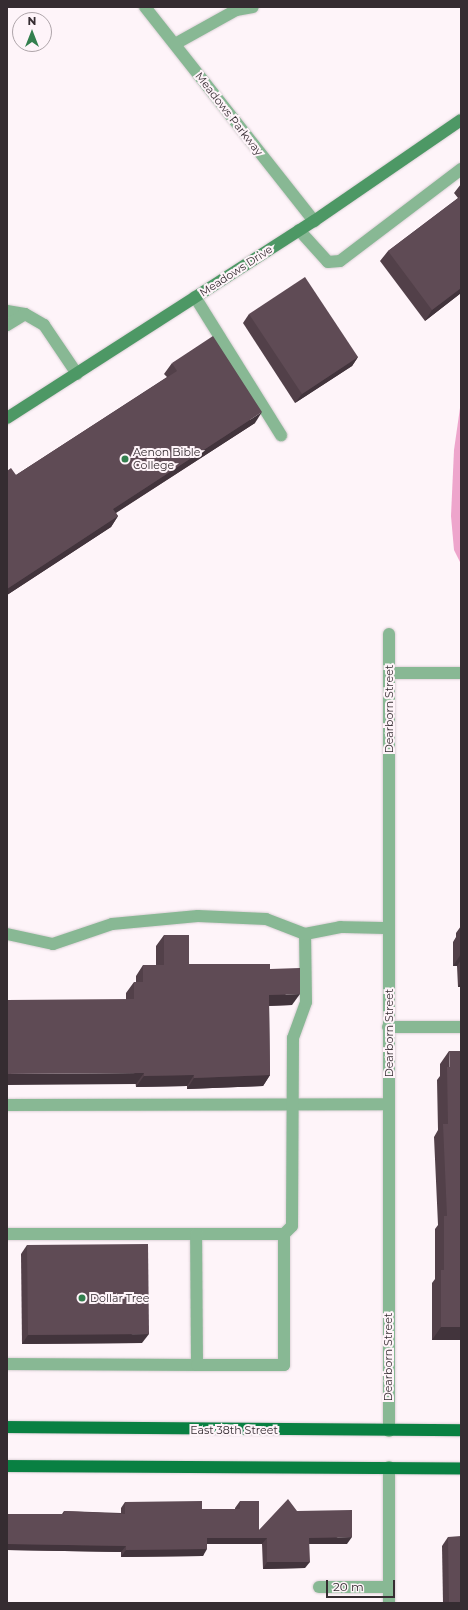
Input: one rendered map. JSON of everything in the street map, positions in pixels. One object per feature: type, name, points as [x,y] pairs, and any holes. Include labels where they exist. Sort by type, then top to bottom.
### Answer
[{"type":"main road","name":"East 38th Street","points":[[7,1427],[389,1431],[461,1430]]},
{"type":"main road","points":[[7,1466],[461,1468]]},
{"type":"street","name":"Meadows Parkway","points":[[145,7],[314,220]]},
{"type":"street","points":[[175,44],[236,10],[253,7]]},
{"type":"street","name":"Meadows Drive","points":[[7,418],[299,230],[461,120]]},
{"type":"street","points":[[299,230],[328,262],[340,261],[461,169]]},
{"type":"street","points":[[195,297],[281,435]]},
{"type":"street","points":[[7,311],[25,314],[44,325],[77,374]]},
{"type":"street","points":[[7,325],[25,314]]},
{"type":"street","name":"Dearborn Street","points":[[389,634],[389,1431]]},
{"type":"street","points":[[389,672],[461,673]]},
{"type":"street","points":[[7,934],[53,944],[112,924],[198,916],[266,918],[305,934],[340,927],[389,928]]},
{"type":"street","points":[[7,1364],[284,1365],[284,1234],[292,1226],[293,1038],[306,1002],[305,934]]},
{"type":"street","points":[[388,1027],[461,1027]]},
{"type":"street","points":[[7,1105],[389,1104]]},
{"type":"street","points":[[7,1234],[284,1234]]},
{"type":"street","points":[[196,1234],[197,1365]]},
{"type":"street","points":[[389,1467],[389,1603]]},
{"type":"street","points":[[319,1587],[389,1587]]},
{"type":"shaded area","points":[[461,401],[461,564],[454,550],[451,516],[454,450]]},
{"type":"building","points":[[461,196],[461,288],[432,310],[388,251]]},
{"type":"building","points":[[305,277],[358,357],[302,394],[249,314]]},
{"type":"building","name":"Aenon Bible College","points":[[213,336],[262,412],[113,509],[118,516],[7,589],[7,471],[11,468],[16,475],[177,371],[172,363]]},
{"type":"building","points":[[164,935],[189,935],[189,964],[270,964],[270,969],[300,968],[300,994],[269,995],[270,1075],[194,1078],[194,1075],[144,1076],[144,1073],[7,1074],[7,1000],[134,999],[134,982],[143,982],[143,965],[164,965]]},
{"type":"building","points":[[449,1051],[461,1051],[461,1327],[441,1327],[441,1270],[444,1270],[444,1216],[447,1216],[443,1124],[448,1124],[447,1067],[450,1067]]},
{"type":"building","name":"Dollar Tree","points":[[148,1244],[149,1334],[28,1335],[27,1245]]},
{"type":"building","points":[[288,1499],[297,1511],[352,1510],[352,1537],[309,1538],[310,1562],[267,1562],[267,1538],[207,1538],[207,1549],[126,1550],[126,1546],[7,1544],[7,1514],[64,1514],[64,1511],[125,1514],[125,1502],[202,1501],[202,1509],[240,1509],[240,1501],[259,1501],[259,1530]]},
{"type":"building","points":[[461,1536],[461,1603],[449,1603],[448,1537]]},
{"type":"place","name":"Aenon Bible College","points":[[125,459]]},
{"type":"place","name":"Dollar Tree","points":[[82,1298]]}]
